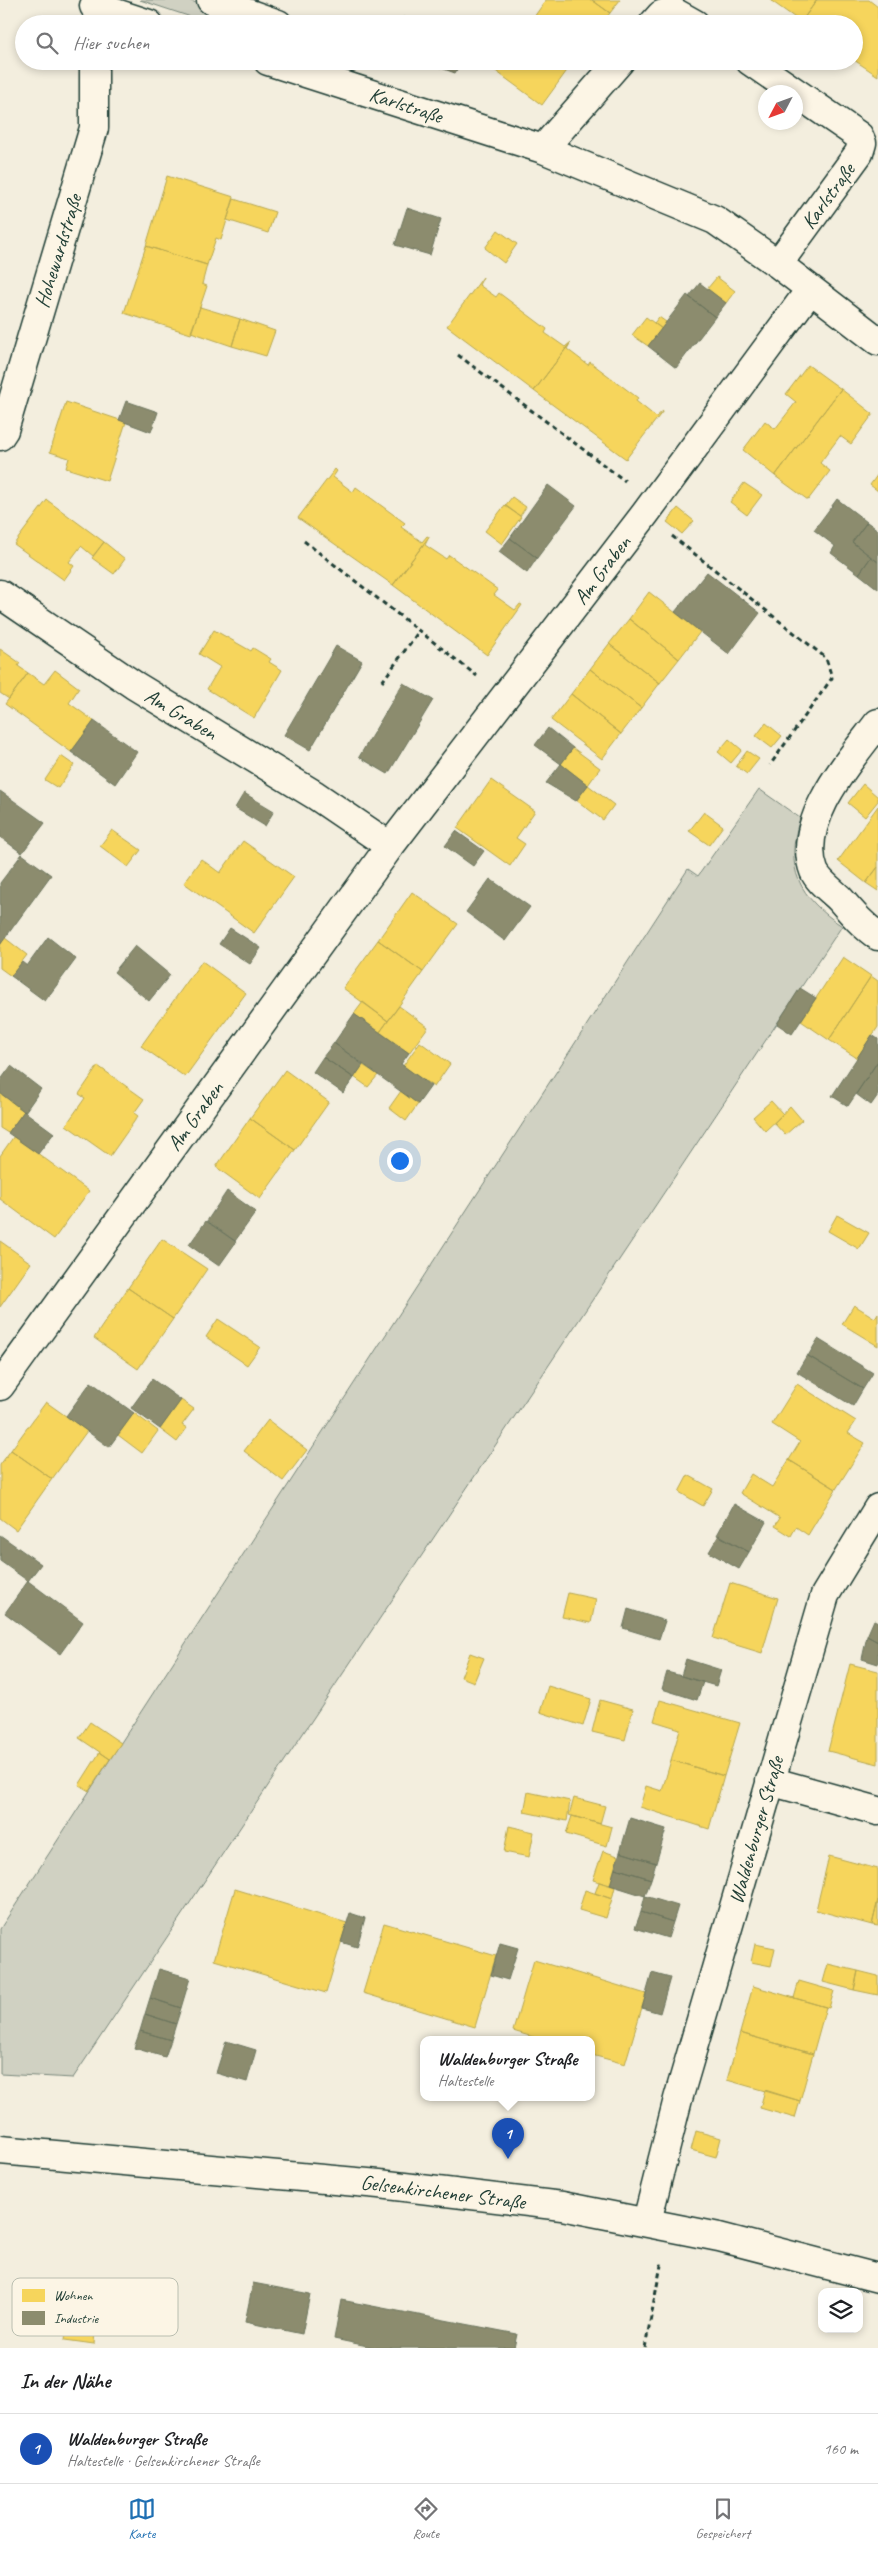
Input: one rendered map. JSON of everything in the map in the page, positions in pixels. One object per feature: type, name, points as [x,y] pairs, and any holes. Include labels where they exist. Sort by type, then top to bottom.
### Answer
[{"type":"street","points":[[211,0],[253,15]]},
{"type":"street","points":[[94,10],[114,15]]},
{"type":"street","points":[[661,15],[672,11],[679,15]]},
{"type":"street","name":"Hohewardstraße","points":[[0,436],[30,345],[94,128],[94,70]]},
{"type":"street","name":"Karlstraße","points":[[296,70],[543,149],[715,220],[778,264],[878,341]]},
{"type":"street","points":[[333,70],[344,85]]},
{"type":"street","points":[[543,149],[612,70]]},
{"type":"street","name":"Karlstraße","points":[[763,70],[858,136],[862,143],[859,153],[778,264]]},
{"type":"street","name":"Am Graben","points":[[0,1386],[390,846],[649,508],[810,290]]},
{"type":"street","name":"Am Graben","points":[[0,594],[134,685],[315,795],[390,846]]},
{"type":"street","points":[[878,723],[849,761],[820,808],[812,829],[810,847],[815,872],[865,927],[878,936]]},
{"type":"street","name":"Waldenburger Straße","points":[[658,2224],[678,2099],[825,1596],[878,1508]]},
{"type":"street","points":[[770,1781],[878,1811]]},
{"type":"street","name":"Gelsenkirchener Straße","points":[[0,2150],[379,2184],[562,2206],[719,2237],[878,2278]]},
{"type":"path","points":[[458,355],[649,508],[826,658],[832,678],[770,765]]},
{"type":"path","points":[[304,541],[503,697]]},
{"type":"path","points":[[382,682],[418,631]]},
{"type":"path","points":[[645,2348],[658,2224]]},
{"type":"shaded area","points":[[140,0],[189,0],[224,15],[185,15]]},
{"type":"shaded area","points":[[759,789],[800,818],[795,836],[794,852],[795,867],[799,880],[815,904],[842,926],[73,2078],[0,2074],[0,1929],[688,869],[698,876]]},
{"type":"building: Wohnen","points":[[546,0],[592,0],[610,13],[609,15],[535,15]]},
{"type":"building: Wohnen","points":[[592,0],[620,0],[610,13]]},
{"type":"building: Wohnen","points":[[770,0],[817,0],[806,15],[791,15]]},
{"type":"building: Wohnen","points":[[817,0],[869,0],[878,7],[878,76],[863,66],[863,15],[806,15]]},
{"type":"building: Wohnen","points":[[494,70],[567,70],[542,105]]},
{"type":"building: Wohnen","points":[[167,176],[234,197],[221,240],[216,238],[207,265],[146,246]]},
{"type":"building: Wohnen","points":[[234,199],[275,212],[268,233],[227,220]]},
{"type":"building: Wohnen","points":[[498,230],[517,244],[504,263],[485,248]]},
{"type":"building: Wohnen","points":[[146,246],[207,265],[202,284],[207,286],[191,334],[124,313]]},
{"type":"building: Wohnen","points":[[483,277],[479,285],[496,297],[499,293],[547,329],[545,333],[565,347],[571,342],[534,391],[447,326]]},
{"type":"building: Wohnen","points":[[717,277],[735,291],[726,303],[707,289]]},
{"type":"building: Wohnen","points":[[200,307],[240,319],[232,346],[191,332]]},
{"type":"building: Wohnen","points":[[646,317],[662,329],[648,346],[632,335]]},
{"type":"building: Wohnen","points":[[659,317],[666,322],[662,329],[654,323]]},
{"type":"building: Wohnen","points":[[240,319],[275,331],[266,356],[232,346]]},
{"type":"building: Wohnen","points":[[571,342],[567,349],[588,365],[590,362],[638,398],[636,401],[656,417],[663,411],[626,459],[534,391]]},
{"type":"building: Wohnen","points":[[808,365],[841,389],[775,476],[743,450],[765,421],[775,429],[796,402],[786,394]]},
{"type":"building: Wohnen","points":[[841,389],[873,414],[851,444],[840,436],[820,463],[830,471],[808,500],[775,476]]},
{"type":"building: Wohnen","points":[[66,402],[126,422],[107,481],[66,468],[69,458],[50,452]]},
{"type":"building: Wohnen","points":[[335,469],[337,471],[333,477],[353,492],[356,487],[405,523],[401,527],[422,542],[427,536],[429,537],[393,585],[298,518]]},
{"type":"building: Wohnen","points":[[878,474],[878,491],[870,485]]},
{"type":"building: Wohnen","points":[[744,483],[762,495],[747,515],[730,502]]},
{"type":"building: Wohnen","points":[[512,497],[526,507],[520,516],[505,506]]},
{"type":"building: Wohnen","points":[[47,500],[104,542],[93,556],[81,546],[69,562],[74,566],[64,580],[14,544]]},
{"type":"building: Wohnen","points":[[505,505],[521,517],[502,544],[485,531]]},
{"type":"building: Wohnen","points":[[678,508],[694,521],[682,534],[667,522]]},
{"type":"building: Wohnen","points":[[429,537],[425,545],[446,559],[449,555],[498,590],[494,595],[515,610],[520,604],[522,605],[487,655],[393,585]]},
{"type":"building: Wohnen","points":[[104,542],[125,559],[114,574],[92,558]]},
{"type":"building: Wohnen","points":[[649,592],[700,632],[679,659],[629,619]]},
{"type":"building: Wohnen","points":[[629,619],[679,659],[660,683],[609,644]]},
{"type":"building: Wohnen","points":[[214,630],[251,651],[253,648],[271,659],[269,662],[282,670],[254,718],[207,689],[220,667],[199,654]]},
{"type":"building: Wohnen","points":[[609,644],[660,683],[641,708],[590,669]]},
{"type":"building: Wohnen","points":[[0,649],[20,663],[18,666],[28,673],[9,699],[0,693]]},
{"type":"building: Wohnen","points":[[590,669],[641,708],[621,734],[571,694]]},
{"type":"building: Wohnen","points":[[55,670],[79,688],[69,703],[94,721],[71,752],[5,704],[28,673],[44,684]]},
{"type":"building: Wohnen","points":[[571,694],[621,734],[602,759],[551,720]]},
{"type":"building: Wohnen","points":[[766,723],[782,736],[772,748],[756,736]]},
{"type":"building: Wohnen","points":[[729,739],[742,750],[731,763],[718,752]]},
{"type":"building: Wohnen","points":[[573,748],[600,768],[588,785],[561,764]]},
{"type":"building: Wohnen","points":[[747,751],[759,759],[747,774],[736,766]]},
{"type":"building: Wohnen","points":[[61,756],[74,765],[58,788],[45,780]]},
{"type":"building: Wohnen","points":[[491,780],[535,811],[516,838],[525,844],[510,866],[457,828]]},
{"type":"building: Wohnen","points":[[863,784],[878,797],[878,801],[865,817],[848,803]]},
{"type":"building: Wohnen","points":[[588,785],[614,805],[603,820],[576,800]]},
{"type":"building: Wohnen","points":[[878,806],[878,867],[866,883],[838,861]]},
{"type":"building: Wohnen","points":[[704,812],[723,826],[709,845],[689,831]]},
{"type":"building: Wohnen","points":[[112,830],[141,850],[128,867],[100,846]]},
{"type":"building: Wohnen","points":[[243,841],[294,877],[254,933],[184,883],[201,859],[220,873]]},
{"type":"building: Wohnen","points":[[878,867],[878,891],[866,883]]},
{"type":"building: Wohnen","points":[[412,892],[458,924],[423,972],[378,940]]},
{"type":"building: Wohnen","points":[[5,938],[27,955],[11,976],[0,968],[0,945]]},
{"type":"building: Wohnen","points":[[378,940],[423,972],[388,1021],[343,988]]},
{"type":"building: Wohnen","points":[[843,957],[871,976],[829,1040],[801,1021]]},
{"type":"building: Wohnen","points":[[202,961],[246,993],[185,1077],[141,1046]]},
{"type":"building: Wohnen","points":[[871,976],[878,981],[878,1027],[857,1058],[829,1040]]},
{"type":"building: Wohnen","points":[[363,1002],[388,1021],[380,1032],[354,1014]]},
{"type":"building: Wohnen","points":[[399,1006],[428,1027],[409,1053],[380,1032]]},
{"type":"building: Wohnen","points":[[420,1042],[450,1064],[434,1087],[403,1066]]},
{"type":"building: Wohnen","points":[[363,1065],[378,1075],[368,1087],[354,1077]]},
{"type":"building: Wohnen","points":[[98,1066],[144,1099],[134,1113],[138,1116],[110,1156],[66,1125],[85,1098],[79,1094]]},
{"type":"building: Wohnen","points":[[285,1070],[329,1102],[295,1150],[250,1118]]},
{"type":"building: Wohnen","points":[[401,1091],[418,1104],[406,1121],[389,1108]]},
{"type":"building: Wohnen","points":[[0,1093],[24,1111],[8,1133],[0,1128]]},
{"type":"building: Wohnen","points":[[771,1101],[783,1114],[765,1131],[753,1117]]},
{"type":"building: Wohnen","points":[[790,1106],[802,1120],[785,1135],[774,1123]]},
{"type":"building: Wohnen","points":[[250,1118],[295,1150],[260,1199],[216,1167]]},
{"type":"building: Wohnen","points":[[14,1136],[89,1191],[54,1239],[0,1199],[0,1156]]},
{"type":"building: Wohnen","points":[[837,1215],[869,1233],[859,1249],[828,1231]]},
{"type":"building: Wohnen","points":[[162,1239],[207,1269],[173,1319],[128,1288]]},
{"type":"building: Wohnen","points":[[0,1241],[31,1263],[0,1307]]},
{"type":"building: Wohnen","points":[[128,1288],[173,1319],[138,1369],[94,1338]]},
{"type":"building: Wohnen","points":[[854,1305],[875,1318],[878,1313],[878,1346],[842,1324]]},
{"type":"building: Wohnen","points":[[218,1319],[260,1347],[247,1365],[206,1337]]},
{"type":"building: Wohnen","points":[[797,1384],[856,1421],[848,1433],[865,1443],[836,1489],[789,1460],[800,1442],[772,1424]]},
{"type":"building: Wohnen","points":[[181,1400],[194,1409],[182,1425],[187,1428],[177,1442],[160,1429]]},
{"type":"building: Wohnen","points":[[46,1402],[87,1431],[52,1479],[11,1450]]},
{"type":"building: Wohnen","points":[[134,1413],[158,1431],[142,1453],[118,1435]]},
{"type":"building: Wohnen","points":[[268,1420],[307,1450],[283,1481],[244,1451]]},
{"type":"building: Wohnen","points":[[11,1450],[52,1479],[16,1530],[0,1518],[0,1465]]},
{"type":"building: Wohnen","points":[[789,1460],[836,1489],[808,1535],[796,1527],[791,1536],[775,1526],[780,1518],[740,1493],[751,1474],[772,1487]]},
{"type":"building: Wohnen","points":[[688,1475],[713,1489],[703,1506],[679,1492]]},
{"type":"building: Wohnen","points":[[730,1583],[778,1598],[762,1653],[713,1638]]},
{"type":"building: Wohnen","points":[[568,1593],[596,1599],[591,1623],[562,1617]]},
{"type":"building: Wohnen","points":[[470,1653],[484,1658],[474,1682],[461,1677]]},
{"type":"building: Wohnen","points":[[850,1664],[878,1671],[878,1764],[828,1751]]},
{"type":"building: Wohnen","points":[[548,1686],[591,1699],[583,1726],[540,1712]]},
{"type":"building: Wohnen","points":[[600,1700],[633,1709],[625,1740],[592,1732]]},
{"type":"building: Wohnen","points":[[660,1700],[740,1723],[724,1776],[671,1760],[680,1729],[654,1721]]},
{"type":"building: Wohnen","points":[[90,1722],[121,1743],[110,1759],[79,1738]]},
{"type":"building: Wohnen","points":[[100,1752],[110,1759],[89,1791],[79,1785]]},
{"type":"building: Wohnen","points":[[671,1760],[724,1776],[709,1829],[640,1807],[646,1786],[662,1791]]},
{"type":"building: Wohnen","points":[[528,1792],[570,1801],[567,1821],[524,1812]]},
{"type":"building: Wohnen","points":[[574,1798],[605,1806],[600,1824],[569,1815]]},
{"type":"building: Wohnen","points":[[572,1816],[612,1827],[607,1846],[566,1834]]},
{"type":"building: Wohnen","points":[[509,1826],[534,1832],[529,1857],[504,1852]]},
{"type":"building: Wohnen","points":[[603,1851],[618,1856],[610,1885],[593,1880]]},
{"type":"building: Wohnen","points":[[829,1856],[878,1869],[878,1900],[872,1925],[816,1910]]},
{"type":"building: Wohnen","points":[[599,1882],[615,1887],[612,1899],[595,1893]]},
{"type":"building: Wohnen","points":[[235,1889],[347,1923],[326,1993],[214,1960]]},
{"type":"building: Wohnen","points":[[585,1890],[612,1899],[606,1918],[579,1910]]},
{"type":"building: Wohnen","points":[[878,1900],[878,1926],[872,1925]]},
{"type":"building: Wohnen","points":[[384,1923],[496,1956],[475,2027],[363,1993]]},
{"type":"building: Wohnen","points":[[755,1944],[775,1948],[771,1966],[751,1962]]},
{"type":"building: Wohnen","points":[[534,1960],[646,1994],[625,2064],[595,2056],[595,2036],[530,2036],[513,2031]]},
{"type":"building: Wohnen","points":[[828,1964],[858,1971],[854,1990],[823,1982]]},
{"type":"building: Wohnen","points":[[858,1971],[878,1976],[878,1995],[854,1990]]},
{"type":"building: Wohnen","points":[[799,1981],[834,1991],[829,2008],[794,1998]]},
{"type":"building: Wohnen","points":[[753,1986],[826,2007],[813,2054],[740,2033]]},
{"type":"building: Wohnen","points":[[740,2033],[813,2054],[800,2101],[727,2080]]},
{"type":"building: Wohnen","points":[[765,2090],[800,2101],[795,2118],[760,2108]]},
{"type":"building: Wohnen","points":[[696,2131],[721,2138],[716,2157],[691,2150]]},
{"type":"building: Wohnen","points":[[65,2336],[95,2336],[94,2344],[65,2340]]},
{"type":"building: Industrie","points":[[407,208],[441,219],[430,255],[395,245]]},
{"type":"building: Industrie","points":[[700,283],[726,303],[715,317],[689,297]]},
{"type":"building: Industrie","points":[[687,295],[715,317],[676,368],[648,346]]},
{"type":"building: Industrie","points":[[126,401],[158,412],[151,432],[119,420]]},
{"type":"building: Industrie","points":[[548,485],[576,506],[537,558],[510,538]]},
{"type":"building: Industrie","points":[[837,499],[867,522],[852,542],[871,557],[859,574],[831,553],[835,546],[814,530]]},
{"type":"building: Industrie","points":[[867,522],[878,530],[878,562],[852,542]]},
{"type":"building: Industrie","points":[[510,538],[537,558],[527,573],[499,552]]},
{"type":"building: Industrie","points":[[871,557],[878,562],[878,589],[859,574]]},
{"type":"building: Industrie","points":[[707,572],[760,613],[729,654],[675,612]]},
{"type":"building: Industrie","points":[[336,646],[362,661],[310,750],[284,735]]},
{"type":"building: Industrie","points":[[403,683],[433,700],[388,774],[359,757]]},
{"type":"building: Industrie","points":[[94,721],[137,752],[115,784],[71,752]]},
{"type":"building: Industrie","points":[[548,728],[573,748],[561,764],[535,745]]},
{"type":"building: Industrie","points":[[561,764],[588,785],[576,801],[546,783]]},
{"type":"building: Industrie","points":[[0,791],[45,823],[22,853],[0,837]]},
{"type":"building: Industrie","points":[[244,793],[274,811],[265,826],[235,808]]},
{"type":"building: Industrie","points":[[456,831],[484,851],[473,866],[445,846]]},
{"type":"building: Industrie","points":[[22,854],[51,875],[0,945],[0,883]]},
{"type":"building: Industrie","points":[[490,879],[530,907],[505,941],[466,912]]},
{"type":"building: Industrie","points":[[230,928],[261,948],[250,964],[219,944]]},
{"type":"building: Industrie","points":[[48,937],[76,959],[45,1001],[11,976],[22,962],[27,966]]},
{"type":"building: Industrie","points":[[135,946],[170,975],[149,1001],[114,972]]},
{"type":"building: Industrie","points":[[800,988],[816,998],[792,1034],[777,1024]]},
{"type":"building: Industrie","points":[[354,1014],[409,1053],[401,1064],[431,1086],[418,1104],[334,1043]]},
{"type":"building: Industrie","points":[[872,1035],[878,1039],[878,1061],[848,1106],[832,1096]]},
{"type":"building: Industrie","points":[[334,1043],[363,1065],[354,1078],[323,1057]]},
{"type":"building: Industrie","points":[[323,1057],[354,1078],[343,1093],[313,1072]]},
{"type":"building: Industrie","points":[[878,1061],[878,1095],[871,1105],[856,1094]]},
{"type":"building: Industrie","points":[[11,1066],[41,1089],[25,1112],[0,1093],[0,1081]]},
{"type":"building: Industrie","points":[[24,1111],[54,1133],[38,1154],[8,1133]]},
{"type":"building: Industrie","points":[[227,1191],[256,1212],[235,1241],[207,1221]]},
{"type":"building: Industrie","points":[[206,1221],[236,1242],[219,1266],[189,1245]]},
{"type":"building: Industrie","points":[[818,1339],[873,1373],[863,1389],[808,1356]]},
{"type":"building: Industrie","points":[[807,1355],[863,1389],[853,1406],[797,1372]]},
{"type":"building: Industrie","points":[[152,1379],[181,1400],[160,1429],[131,1408]]},
{"type":"building: Industrie","points":[[91,1382],[134,1413],[109,1447],[66,1416]]},
{"type":"building: Industrie","points":[[734,1504],[766,1522],[749,1552],[717,1535]]},
{"type":"building: Industrie","points":[[0,1535],[41,1564],[28,1581],[0,1561]]},
{"type":"building: Industrie","points":[[719,1535],[749,1552],[739,1569],[709,1552]]},
{"type":"building: Industrie","points":[[28,1581],[83,1622],[60,1654],[5,1613]]},
{"type":"building: Industrie","points":[[628,1609],[665,1621],[659,1639],[623,1628]]},
{"type":"building: Industrie","points":[[874,1620],[878,1622],[878,1642],[867,1636]]},
{"type":"building: Industrie","points":[[867,1636],[878,1642],[878,1664],[862,1659]]},
{"type":"building: Industrie","points":[[686,1659],[721,1670],[716,1686],[681,1676]]},
{"type":"building: Industrie","points":[[667,1672],[703,1682],[697,1700],[662,1689]]},
{"type":"building: Industrie","points":[[630,1818],[666,1829],[656,1863],[620,1852]]},
{"type":"building: Industrie","points":[[620,1852],[656,1863],[651,1879],[615,1868]]},
{"type":"building: Industrie","points":[[615,1868],[651,1879],[645,1896],[610,1885]]},
{"type":"building: Industrie","points":[[645,1896],[678,1906],[673,1922],[641,1912]]},
{"type":"building: Industrie","points":[[641,1912],[673,1922],[668,1938],[635,1928]]},
{"type":"building: Industrie","points":[[350,1913],[365,1918],[357,1947],[341,1942]]},
{"type":"building: Industrie","points":[[500,1943],[518,1948],[508,1980],[491,1975]]},
{"type":"building: Industrie","points":[[159,1969],[190,1978],[181,2008],[150,1998]]},
{"type":"building: Industrie","points":[[652,1973],[670,1978],[660,2013],[642,2008]]},
{"type":"building: Industrie","points":[[150,1998],[181,2008],[176,2024],[145,2014]]},
{"type":"building: Industrie","points":[[145,2014],[176,2024],[171,2040],[140,2031]]},
{"type":"building: Industrie","points":[[140,2031],[171,2040],[165,2057],[134,2048]]},
{"type":"building: Industrie","points":[[226,2041],[256,2050],[247,2082],[216,2073]]},
{"type":"building: Industrie","points":[[253,2283],[310,2294],[302,2334],[245,2322]]},
{"type":"building: Industrie","points":[[341,2300],[517,2334],[514,2348],[377,2348],[334,2339]]},
{"type":"place","name":"Waldenburger Straße","points":[[508,2159]]}]
